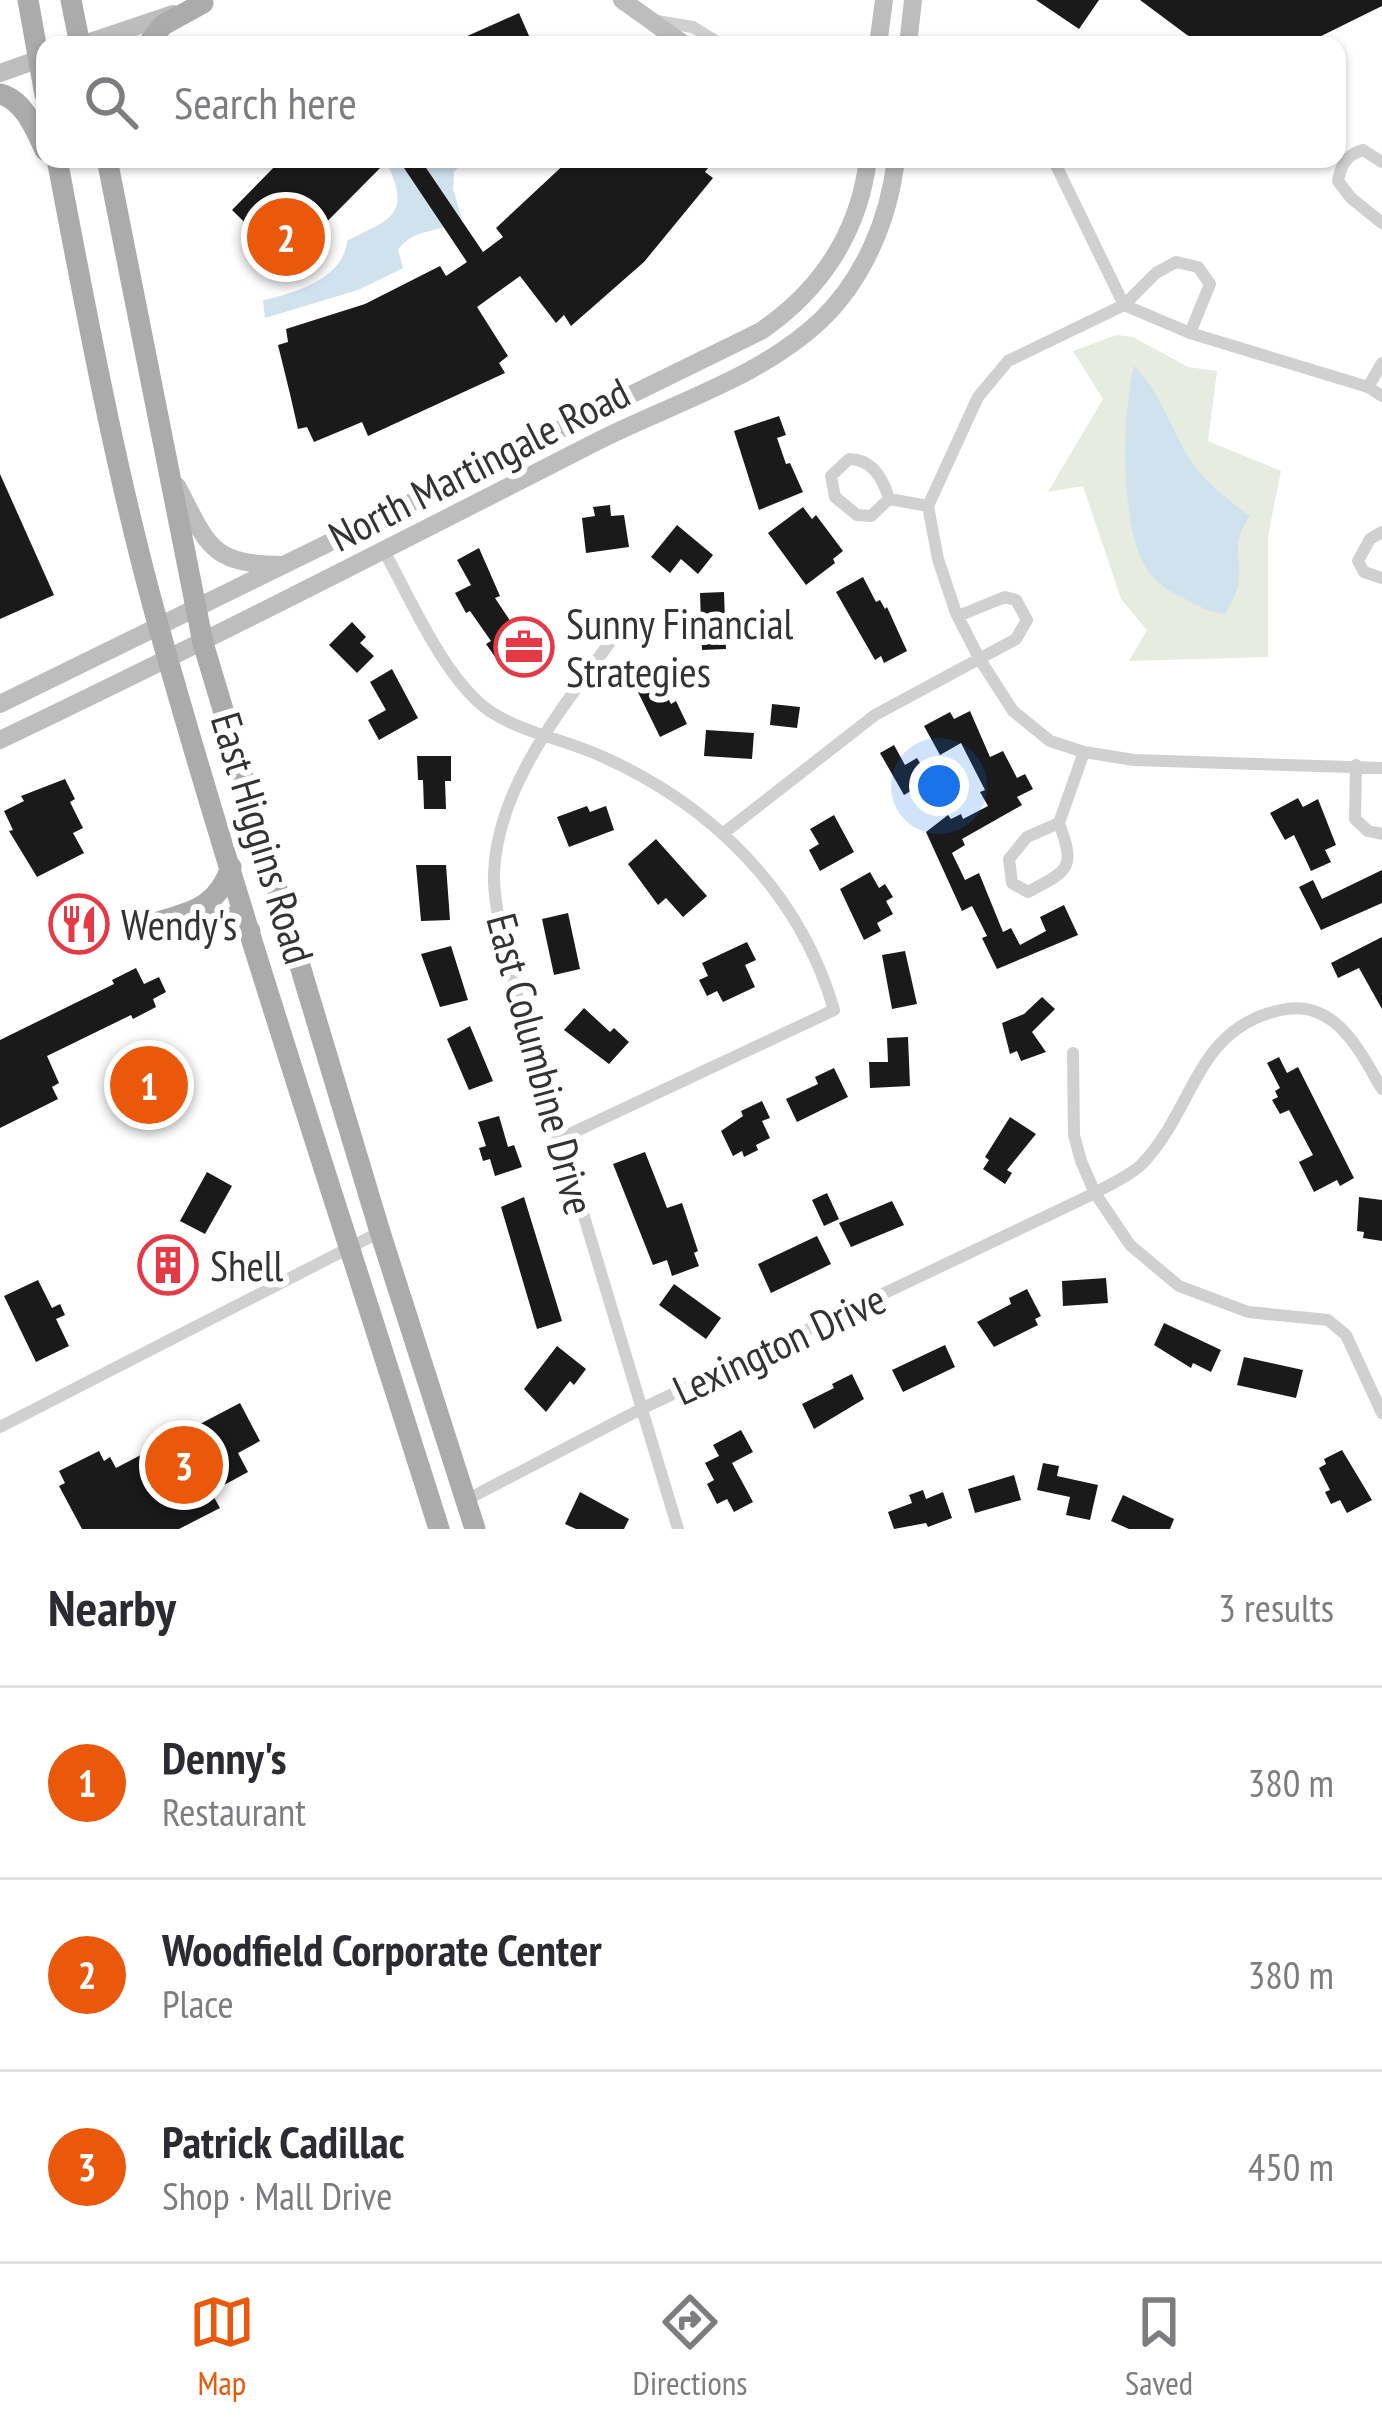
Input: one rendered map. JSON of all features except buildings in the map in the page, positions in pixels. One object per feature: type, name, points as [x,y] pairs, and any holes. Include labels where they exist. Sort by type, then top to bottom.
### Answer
[{"type":"main road","points":[[28,0],[37,36]]},
{"type":"main road","points":[[71,0],[78,36]]},
{"type":"main road","points":[[154,36],[163,25],[207,2]]},
{"type":"main road","points":[[0,94],[12,97],[36,133]]},
{"type":"main road","name":"East Higgins Road","points":[[56,168],[159,629],[439,1529]]},
{"type":"main road","name":"East Higgins Road","points":[[112,168],[203,643],[380,1232],[475,1529]]},
{"type":"main road","points":[[231,867],[225,885],[207,906],[160,928],[214,917],[239,920],[250,931]]},
{"type":"street","points":[[622,0],[672,36]]},
{"type":"street","points":[[879,36],[884,0]]},
{"type":"street","points":[[909,36],[913,0]]},
{"type":"street","points":[[107,36],[207,2]]},
{"type":"street","points":[[650,20],[693,27],[708,36]]},
{"type":"street","points":[[0,74],[36,60]]},
{"type":"street","points":[[1346,161],[1363,150],[1382,162]]},
{"type":"street","name":"North Martingale Road","points":[[0,704],[740,343],[774,322],[821,279],[839,250],[857,212],[866,168]]},
{"type":"street","name":"North Martingale Road","points":[[0,740],[753,368],[808,332],[861,270],[885,212],[894,168]]},
{"type":"street","points":[[1057,168],[1124,305],[1190,333],[1368,387],[1382,396]]},
{"type":"street","points":[[1341,168],[1338,181],[1382,223]]},
{"type":"street","points":[[1190,333],[1210,284],[1198,267],[1176,262],[1156,273],[1124,305],[1007,361],[978,398],[928,506],[938,559],[958,616],[1013,711],[1050,741],[1134,760],[1382,768]]},
{"type":"street","points":[[1368,387],[1382,363]]},
{"type":"street","points":[[860,459],[879,475],[889,499],[871,516],[857,515],[835,497],[831,476],[841,463],[860,459]]},
{"type":"street","points":[[166,467],[199,529],[220,553],[236,563],[288,566]]},
{"type":"street","points":[[889,499],[928,506]]},
{"type":"street","points":[[1382,532],[1370,539],[1358,561],[1364,572],[1382,578]]},
{"type":"street","points":[[386,553],[437,646],[472,696],[492,712],[621,764],[725,832],[754,864],[804,936],[825,979],[834,1010],[557,1140]]},
{"type":"street","points":[[725,832],[875,715],[1016,639],[1027,620],[1016,600],[1005,597],[958,616]]},
{"type":"street","name":"East Columbine Drive","points":[[625,621],[546,735],[506,810],[494,874],[506,957],[557,1140],[677,1529]]},
{"type":"street","points":[[1059,823],[1027,836],[1009,859],[1012,883],[1019,890],[1028,892],[1064,873],[1070,853],[1059,823],[1084,752]]},
{"type":"street","points":[[1356,765],[1355,819],[1369,831],[1382,834]]},
{"type":"street","name":"Lexington Drive","points":[[466,1500],[639,1410],[1139,1168],[1161,1141],[1221,1039],[1255,1015],[1298,1006],[1331,1018],[1352,1037],[1382,1089]]},
{"type":"street","points":[[1072,1053],[1075,1135],[1095,1193],[1130,1245],[1179,1286],[1248,1312],[1328,1320],[1346,1335],[1382,1413]]},
{"type":"street","points":[[0,1427],[380,1232]]},
{"type":"shaded area","points":[[1117,335],[1133,337],[1188,367],[1217,371],[1208,441],[1281,471],[1268,536],[1268,657],[1129,661],[1147,630],[1121,599],[1083,486],[1048,492],[1103,399],[1073,351]]},
{"type":"water","points":[[389,168],[458,168],[453,189],[462,219],[404,243],[398,250],[403,268],[358,290],[265,318],[263,300],[316,282],[337,265],[347,241],[391,215],[396,207]]},
{"type":"water","points":[[1134,366],[1193,464],[1250,516],[1238,543],[1238,586],[1225,614],[1165,588],[1141,558],[1133,534],[1126,475]]},
{"type":"place","name":"Woodfield Corporate Center","points":[[286,237]]},
{"type":"place","name":"Sunny Financial Strategies","points":[[524,647]]},
{"type":"place","name":"Wendy's","points":[[79,924]]},
{"type":"place","name":"Denny's","points":[[149,1085]]},
{"type":"place","name":"Shell","points":[[168,1265]]},
{"type":"place","name":"Patrick Cadillac","points":[[184,1465]]}]
